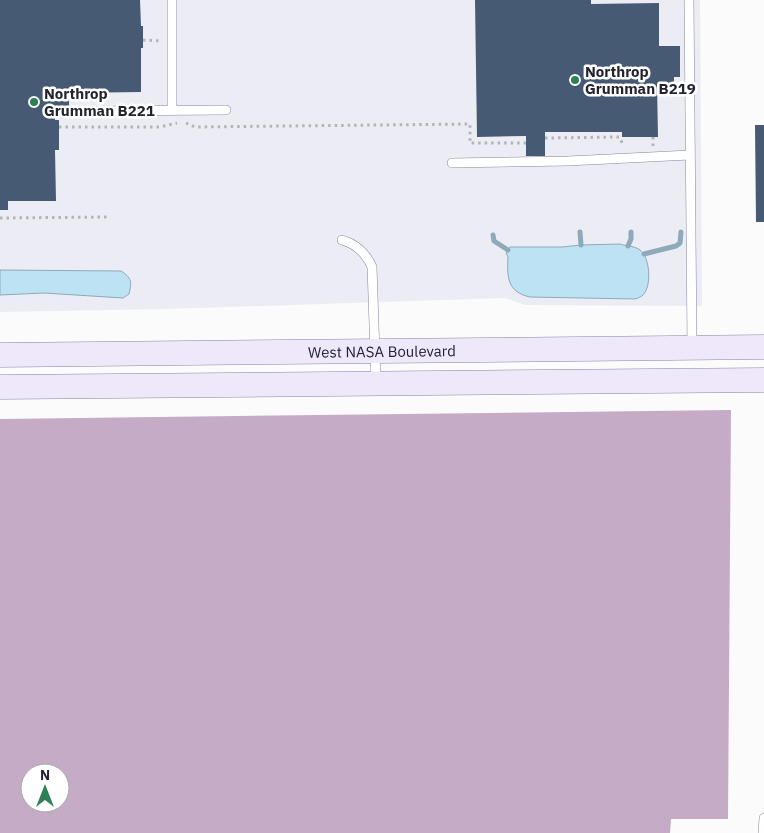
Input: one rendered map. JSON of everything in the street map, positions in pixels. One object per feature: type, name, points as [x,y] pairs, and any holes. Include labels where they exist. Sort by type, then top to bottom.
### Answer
[{"type":"main road","name":"West NASA Boulevard","points":[[0,355],[764,347]]},
{"type":"main road","points":[[0,388],[764,380]]},
{"type":"lane","points":[[172,0],[172,110]]},
{"type":"lane","points":[[689,0],[692,348]]},
{"type":"lane","points":[[96,111],[226,110]]},
{"type":"lane","points":[[452,163],[690,156]]},
{"type":"lane","points":[[342,240],[351,243],[361,250],[368,257],[372,267],[376,384]]},
{"type":"lane","points":[[763,833],[764,818]]},
{"type":"path","points":[[143,40],[161,41]]},
{"type":"path","points":[[59,127],[160,127],[184,122],[195,127],[470,124],[470,143],[526,143]]},
{"type":"path","points":[[653,136],[653,147]]},
{"type":"path","points":[[545,138],[619,137],[624,147]]},
{"type":"path","points":[[0,218],[110,217]]},
{"type":"shaded area","points":[[0,0],[700,0],[702,306],[525,305],[505,298],[167,309],[0,312]]},
{"type":"shaded area","points":[[731,410],[728,819],[671,819],[670,833],[0,833],[0,419]]},
{"type":"water","points":[[620,244],[640,250],[648,265],[649,279],[646,291],[635,299],[530,297],[522,295],[517,291],[510,283],[508,277],[508,257],[506,253],[510,247]]},
{"type":"water","points":[[0,270],[121,271],[129,278],[131,286],[129,294],[123,298],[44,293],[0,295]]},
{"type":"building","name":"Northrop Grumman B221","points":[[0,0],[140,0],[141,26],[143,26],[141,92],[69,93],[69,112],[55,112],[55,120],[59,120],[59,150],[55,150],[56,201],[8,201],[8,210],[0,210]]},
{"type":"building","name":"Northrop Grumman B219","points":[[475,0],[591,0],[591,4],[659,3],[659,46],[680,46],[680,77],[674,77],[674,84],[657,84],[658,137],[622,137],[622,132],[545,132],[545,156],[526,156],[526,136],[477,137]]},
{"type":"building","points":[[755,125],[764,125],[764,222],[756,222]]},
{"type":"waterway","points":[[580,232],[581,245]]},
{"type":"waterway","points":[[628,246],[631,232]]},
{"type":"waterway","points":[[644,254],[676,246],[680,243],[681,232]]},
{"type":"waterway","points":[[493,235],[494,241],[508,250]]},
{"type":"place","name":"Northrop Grumman B219","points":[[575,80]]},
{"type":"place","name":"Northrop Grumman B221","points":[[34,102]]}]
